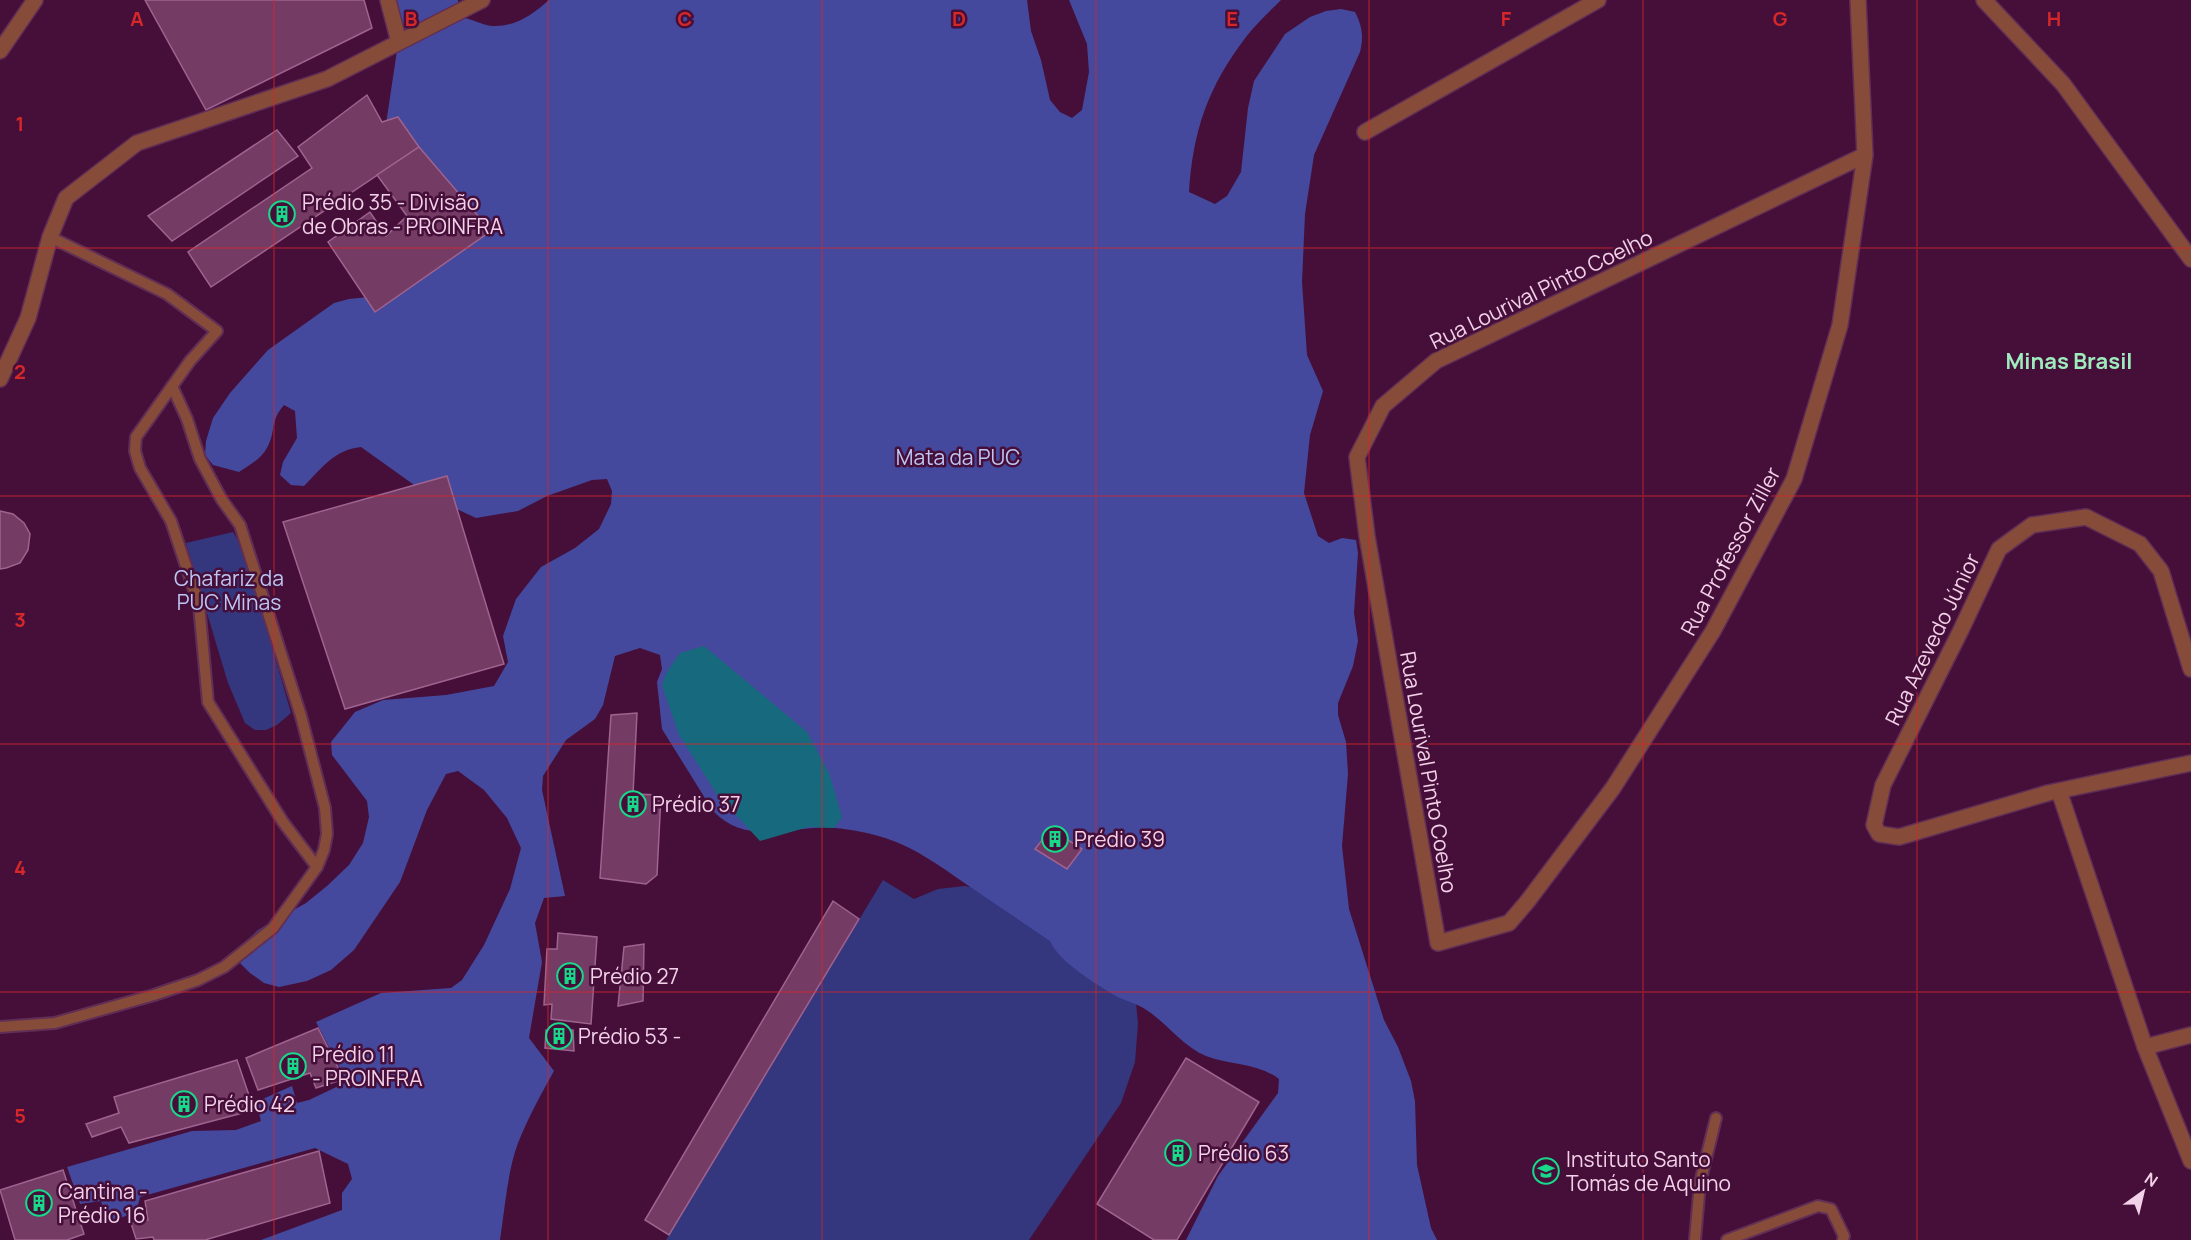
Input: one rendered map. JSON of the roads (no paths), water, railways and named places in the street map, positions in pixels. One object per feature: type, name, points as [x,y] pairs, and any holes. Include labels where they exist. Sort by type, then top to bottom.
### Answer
[{"type":"street","points":[[0,51],[35,0]]},
{"type":"street","points":[[388,0],[399,42]]},
{"type":"street","points":[[0,379],[28,318],[50,237],[66,198],[137,143],[327,79],[482,0]]},
{"type":"street","points":[[1365,132],[1598,0]]},
{"type":"street","name":"Rua Professor Ziller","points":[[1438,943],[1509,923],[1613,788],[1713,631],[1794,479],[1840,325],[1865,155],[1858,0]]},
{"type":"street","points":[[1984,0],[2063,84],[2191,259]]},
{"type":"street","name":"Rua Lourival Pinto Coelho","points":[[1438,943],[1366,536],[1357,457],[1383,406],[1436,361],[1865,155]]},
{"type":"street","name":"Rua Azevedo Júnior","points":[[2059,791],[1899,837],[1879,834],[1874,825],[1883,786],[1999,549],[2032,525],[2086,517],[2140,544],[2161,571],[2191,669]]},
{"type":"street","points":[[2191,763],[2059,791],[2145,1047],[2191,1161]]},
{"type":"street","points":[[2145,1047],[2191,1035]]},
{"type":"lane","points":[[50,237],[167,294],[217,331],[172,386],[136,437],[135,451],[140,468],[171,521],[199,605],[208,702],[283,822],[317,867]]},
{"type":"lane","points":[[0,1027],[55,1023],[154,995],[198,980],[224,967],[273,928],[317,867],[324,850],[327,834],[325,808],[302,716],[240,525],[222,500],[200,459],[187,419],[172,386]]},
{"type":"lane","points":[[1695,1240],[1700,1183],[1716,1118]]},
{"type":"lane","points":[[1727,1240],[1818,1206],[1831,1209],[1844,1236],[1843,1240]]},
{"type":"water","points":[[704,646],[807,732],[829,773],[842,817],[834,828],[808,827],[760,841],[718,796],[679,735],[662,685],[667,672],[680,653]]},
{"type":"place","name":"Prédio 35 - Divisão de Obras - PROINFRA","points":[[282,214]]},
{"type":"place","name":"Prédio 37","points":[[633,804]]},
{"type":"place","name":"Prédio 39","points":[[1055,839]]},
{"type":"place","name":"Prédio 27","points":[[570,976]]},
{"type":"place","name":"Prédio 53 -","points":[[559,1036]]},
{"type":"place","name":"Prédio 11 - PROINFRA","points":[[293,1066]]},
{"type":"place","name":"Prédio 42","points":[[184,1104]]},
{"type":"place","name":"Prédio 63","points":[[1178,1153]]},
{"type":"place","name":"Instituto Santo Tomás de Aquino","points":[[1546,1171]]},
{"type":"place","name":"Cantina - Prédio 16","points":[[39,1203]]},
{"type":"district","name":"Minas Brasil","points":[[2069,361]]},
{"type":"park label","name":"Mata da PUC","points":[[958,457]]},
{"type":"park label","name":"Chafariz da PUC Minas","points":[[229,590]]}]
